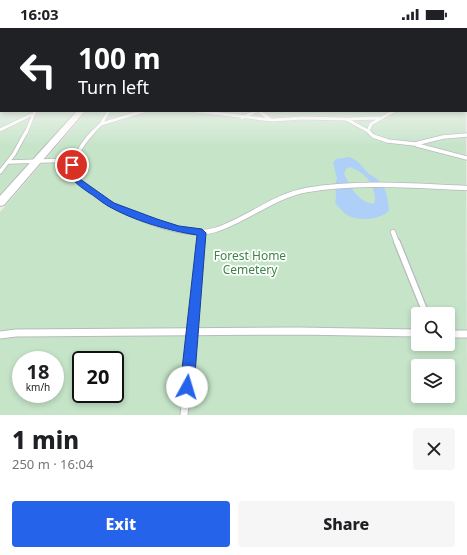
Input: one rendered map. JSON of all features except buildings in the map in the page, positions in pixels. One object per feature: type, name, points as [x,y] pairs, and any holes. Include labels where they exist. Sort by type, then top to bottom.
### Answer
[{"type":"street","points":[[0,202],[80,112]]},
{"type":"lane","points":[[0,130],[31,115],[34,112]]},
{"type":"lane","points":[[108,112],[101,124],[88,137],[74,160],[72,173],[78,181],[111,204],[141,217],[171,227],[202,233],[232,224],[287,196],[304,190],[330,187],[400,186],[467,188]]},
{"type":"lane","points":[[101,124],[141,112]]},
{"type":"lane","points":[[203,112],[242,118],[272,120],[303,118],[346,120],[380,118]]},
{"type":"lane","points":[[242,118],[256,112]]},
{"type":"lane","points":[[260,112],[272,120]]},
{"type":"lane","points":[[368,130],[371,124],[392,112]]},
{"type":"lane","points":[[0,172],[9,162],[26,133],[31,115]]},
{"type":"lane","points":[[346,120],[368,130],[373,136],[388,141],[415,144],[467,160]]},
{"type":"lane","points":[[415,144],[443,137],[467,135]]},
{"type":"lane","points":[[9,162],[74,160]]},
{"type":"lane","points":[[393,232],[423,307]]},
{"type":"lane","points":[[184,415],[202,233]]},
{"type":"lane","points":[[0,335],[16,333],[193,332],[411,333]]},
{"type":"lane","points":[[455,334],[467,334]]},
{"type":"green space","points":[[0,112],[76,112],[0,195]]},
{"type":"green space","name":"Forest Home Cemetery","points":[[86,112],[466,112],[467,415],[0,415],[0,212]]},
{"type":"water","points":[[352,158],[378,180],[382,184],[388,199],[389,210],[381,216],[370,219],[354,218],[343,212],[335,203],[335,185],[337,179],[333,162],[337,159]],"holes":[[[350,167],[365,176],[374,190],[375,202],[373,204],[363,200],[355,193],[344,174],[346,169]]]},
{"type":"route","points":[[72,165],[72,173],[78,181],[111,204],[141,217],[178,229],[202,233],[187,387]]}]
